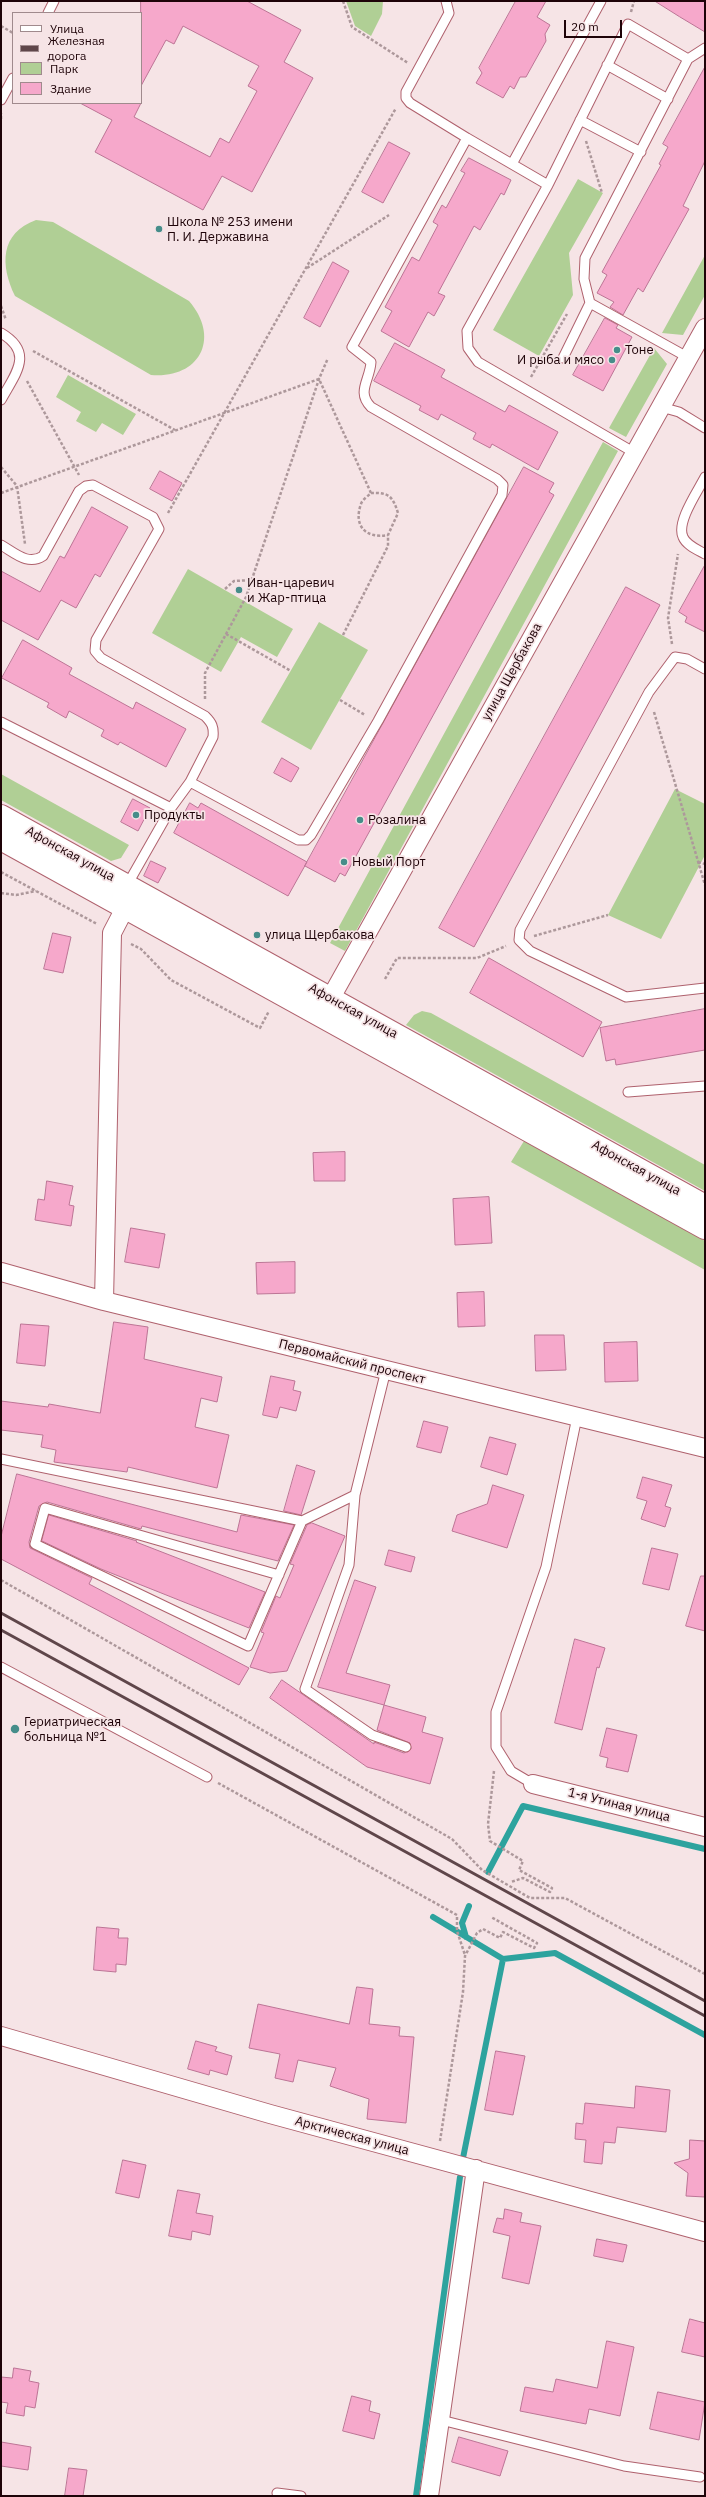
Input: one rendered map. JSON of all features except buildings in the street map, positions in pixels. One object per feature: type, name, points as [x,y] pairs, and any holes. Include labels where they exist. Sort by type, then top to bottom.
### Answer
[{"type":"street","name":"улица Щербакова","points":[[326,1007],[705,328]]},
{"type":"street","name":"Афонская улица","points":[[1,817],[126,885],[326,1007],[705,1228]]},
{"type":"street","name":"Афонская улица","points":[[1,839],[124,908],[326,1007],[705,1206]]},
{"type":"street","points":[[104,1301],[116,966],[112,933],[124,908]]},
{"type":"street","name":"Первомайский проспект","points":[[1,1272],[104,1301],[705,1448]]},
{"type":"street","name":"1-я Утиная улица","points":[[533,1784],[705,1827]]},
{"type":"street","name":"Арктическая улица","points":[[1,2036],[270,2114],[705,2232]]},
{"type":"street","points":[[429,2496],[476,2170]]},
{"type":"lane","points":[[48,12],[54,1]]},
{"type":"lane","points":[[446,1],[449,13],[406,92],[406,98],[410,103],[467,138],[548,185]]},
{"type":"lane","points":[[512,164],[602,1]]},
{"type":"lane","points":[[635,453],[478,362],[468,348],[467,331],[548,185],[628,24],[688,59]]},
{"type":"lane","points":[[563,358],[590,303],[584,279],[585,258],[609,215],[688,59],[705,48]]},
{"type":"lane","points":[[607,65],[668,99]]},
{"type":"lane","points":[[1,100],[12,80]]},
{"type":"lane","points":[[580,120],[641,152]]},
{"type":"lane","points":[[190,782],[298,840],[306,840],[311,835],[378,721],[502,495],[503,485],[497,479],[372,407],[365,401],[364,392],[371,362],[352,347],[467,138]]},
{"type":"lane","points":[[590,303],[689,358]]},
{"type":"lane","points":[[1,333],[14,341],[20,354],[19,367],[1,400]]},
{"type":"lane","points":[[661,407],[679,412],[705,428]]},
{"type":"lane","points":[[705,477],[681,522],[682,536],[686,542],[705,554]]},
{"type":"lane","points":[[1,545],[27,561],[36,561],[43,556],[79,491],[86,486],[93,485],[153,517],[158,529],[96,640],[95,651],[101,658],[205,716],[214,729],[213,737],[190,782],[171,808],[126,885],[124,908]]},
{"type":"lane","points":[[705,669],[687,659],[675,657],[649,692],[520,930],[519,940],[530,951],[626,997],[705,988]]},
{"type":"lane","points":[[1,722],[171,808]]},
{"type":"lane","points":[[628,1092],[705,1086]]},
{"type":"lane","points":[[386,1370],[355,1495],[349,1565],[305,1689],[372,1735],[406,1747]]},
{"type":"lane","points":[[533,1784],[511,1772],[496,1747],[496,1712],[546,1567],[577,1417]]},
{"type":"lane","points":[[1,1459],[302,1521],[355,1495]]},
{"type":"lane","points":[[279,1575],[46,1508],[35,1544],[248,1646],[279,1575],[302,1521]]},
{"type":"lane","points":[[1,1667],[207,1777]]},
{"type":"lane","points":[[440,2420],[624,2466],[700,2477]]},
{"type":"lane","points":[[277,2493],[301,2496]]},
{"type":"path","points":[[343,1],[352,27],[418,69]]},
{"type":"path","points":[[1,26],[12,32]]},
{"type":"path","points":[[158,529],[395,109],[406,98]]},
{"type":"path","points":[[580,120],[609,215]]},
{"type":"path","points":[[305,269],[388,215]]},
{"type":"path","points":[[524,390],[574,301],[590,303]]},
{"type":"path","points":[[14,341],[176,430]]},
{"type":"path","points":[[205,716],[205,673],[246,597],[319,379],[328,358]]},
{"type":"path","points":[[19,367],[86,486]]},
{"type":"path","points":[[1,493],[319,379]]},
{"type":"path","points":[[319,379],[371,493]]},
{"type":"path","points":[[1,467],[17,486],[27,561]]},
{"type":"path","points":[[343,636],[388,546],[388,535],[398,513],[393,500],[382,493],[371,493],[361,503],[358,520],[365,532],[376,538],[388,535]]},
{"type":"path","points":[[675,657],[668,618],[682,528]]},
{"type":"path","points":[[225,589],[234,581],[252,580]]},
{"type":"path","points":[[226,634],[291,672]]},
{"type":"path","points":[[649,692],[705,885]]},
{"type":"path","points":[[340,700],[378,721]]},
{"type":"path","points":[[698,862],[705,864]]},
{"type":"path","points":[[1,872],[141,950],[171,980],[260,1028],[272,1007]]},
{"type":"path","points":[[1,893],[16,895],[36,891]]},
{"type":"path","points":[[386,979],[397,958],[477,958],[519,940],[608,914]]},
{"type":"path","points":[[1,1580],[452,1839],[482,1870],[508,1887],[530,1898],[565,1898],[705,1974]]},
{"type":"path","points":[[496,1747],[488,1824],[490,1841],[523,1861],[519,1870],[552,1888],[550,1892],[523,1878],[511,1882]]},
{"type":"path","points":[[207,1777],[457,1915],[457,1931],[465,1956]]},
{"type":"path","points":[[437,2159],[463,1992],[465,1956],[469,1947],[477,1934],[483,1929],[500,1938],[503,1932],[534,1948],[537,1943],[492,1917]]},
{"type":"green space","points":[[346,1],[383,1],[382,14],[371,36],[355,26]]},
{"type":"green space","points":[[578,179],[603,193],[569,253],[573,295],[539,356],[493,330]]},
{"type":"green space","points":[[36,220],[53,222],[189,301],[199,315],[203,329],[204,342],[200,353],[193,363],[182,370],[168,374],[151,375],[15,296],[7,273],[6,251],[15,233],[24,226]]},
{"type":"green space","points":[[705,255],[705,295],[683,335],[662,333]]},
{"type":"green space","points":[[654,348],[667,364],[626,437],[609,428]]},
{"type":"green space","points":[[68,375],[136,414],[123,435],[102,423],[96,432],[76,421],[81,412],[56,397]]},
{"type":"green space","points":[[603,442],[618,451],[345,951],[330,943]]},
{"type":"green space","points":[[188,569],[293,629],[277,657],[241,637],[221,672],[152,633]]},
{"type":"green space","points":[[319,622],[368,650],[311,750],[261,722]]},
{"type":"green space","points":[[1,774],[129,845],[121,858],[111,861],[1,800]]},
{"type":"green space","points":[[675,789],[705,804],[705,855],[661,939],[608,915]]},
{"type":"green space","points":[[422,1011],[431,1013],[705,1165],[705,1191],[406,1025],[414,1015]]},
{"type":"green space","points":[[524,1141],[705,1241],[705,1270],[511,1162]]},
{"type":"waterway","points":[[488,1872],[523,1806],[705,1849]]},
{"type":"waterway","points":[[466,1937],[462,1923],[469,1906]]},
{"type":"waterway","points":[[433,1917],[503,1959],[555,1953],[705,2035]]},
{"type":"waterway","points":[[463,2158],[503,1959]]},
{"type":"waterway","points":[[416,2496],[460,2177]]},
{"type":"railway","points":[[1,1613],[705,2001]]},
{"type":"railway","points":[[1,1630],[705,2016]]},
{"type":"place","name":"Школа № 253 имени П. И. Державина","points":[[159,229]]},
{"type":"place","name":"Тоне","points":[[617,350]]},
{"type":"place","name":"И рыба и мясо","points":[[612,360]]},
{"type":"place","name":"Иван-царевич и Жар-птица","points":[[239,590]]},
{"type":"place","name":"Продукты","points":[[136,815]]},
{"type":"place","name":"Розалина","points":[[360,820]]},
{"type":"place","name":"Новый Порт","points":[[344,862]]},
{"type":"place","name":"улица Щербакова","points":[[257,935]]},
{"type":"place","name":"Гериатрическая больница №1","points":[[15,1729]]}]
